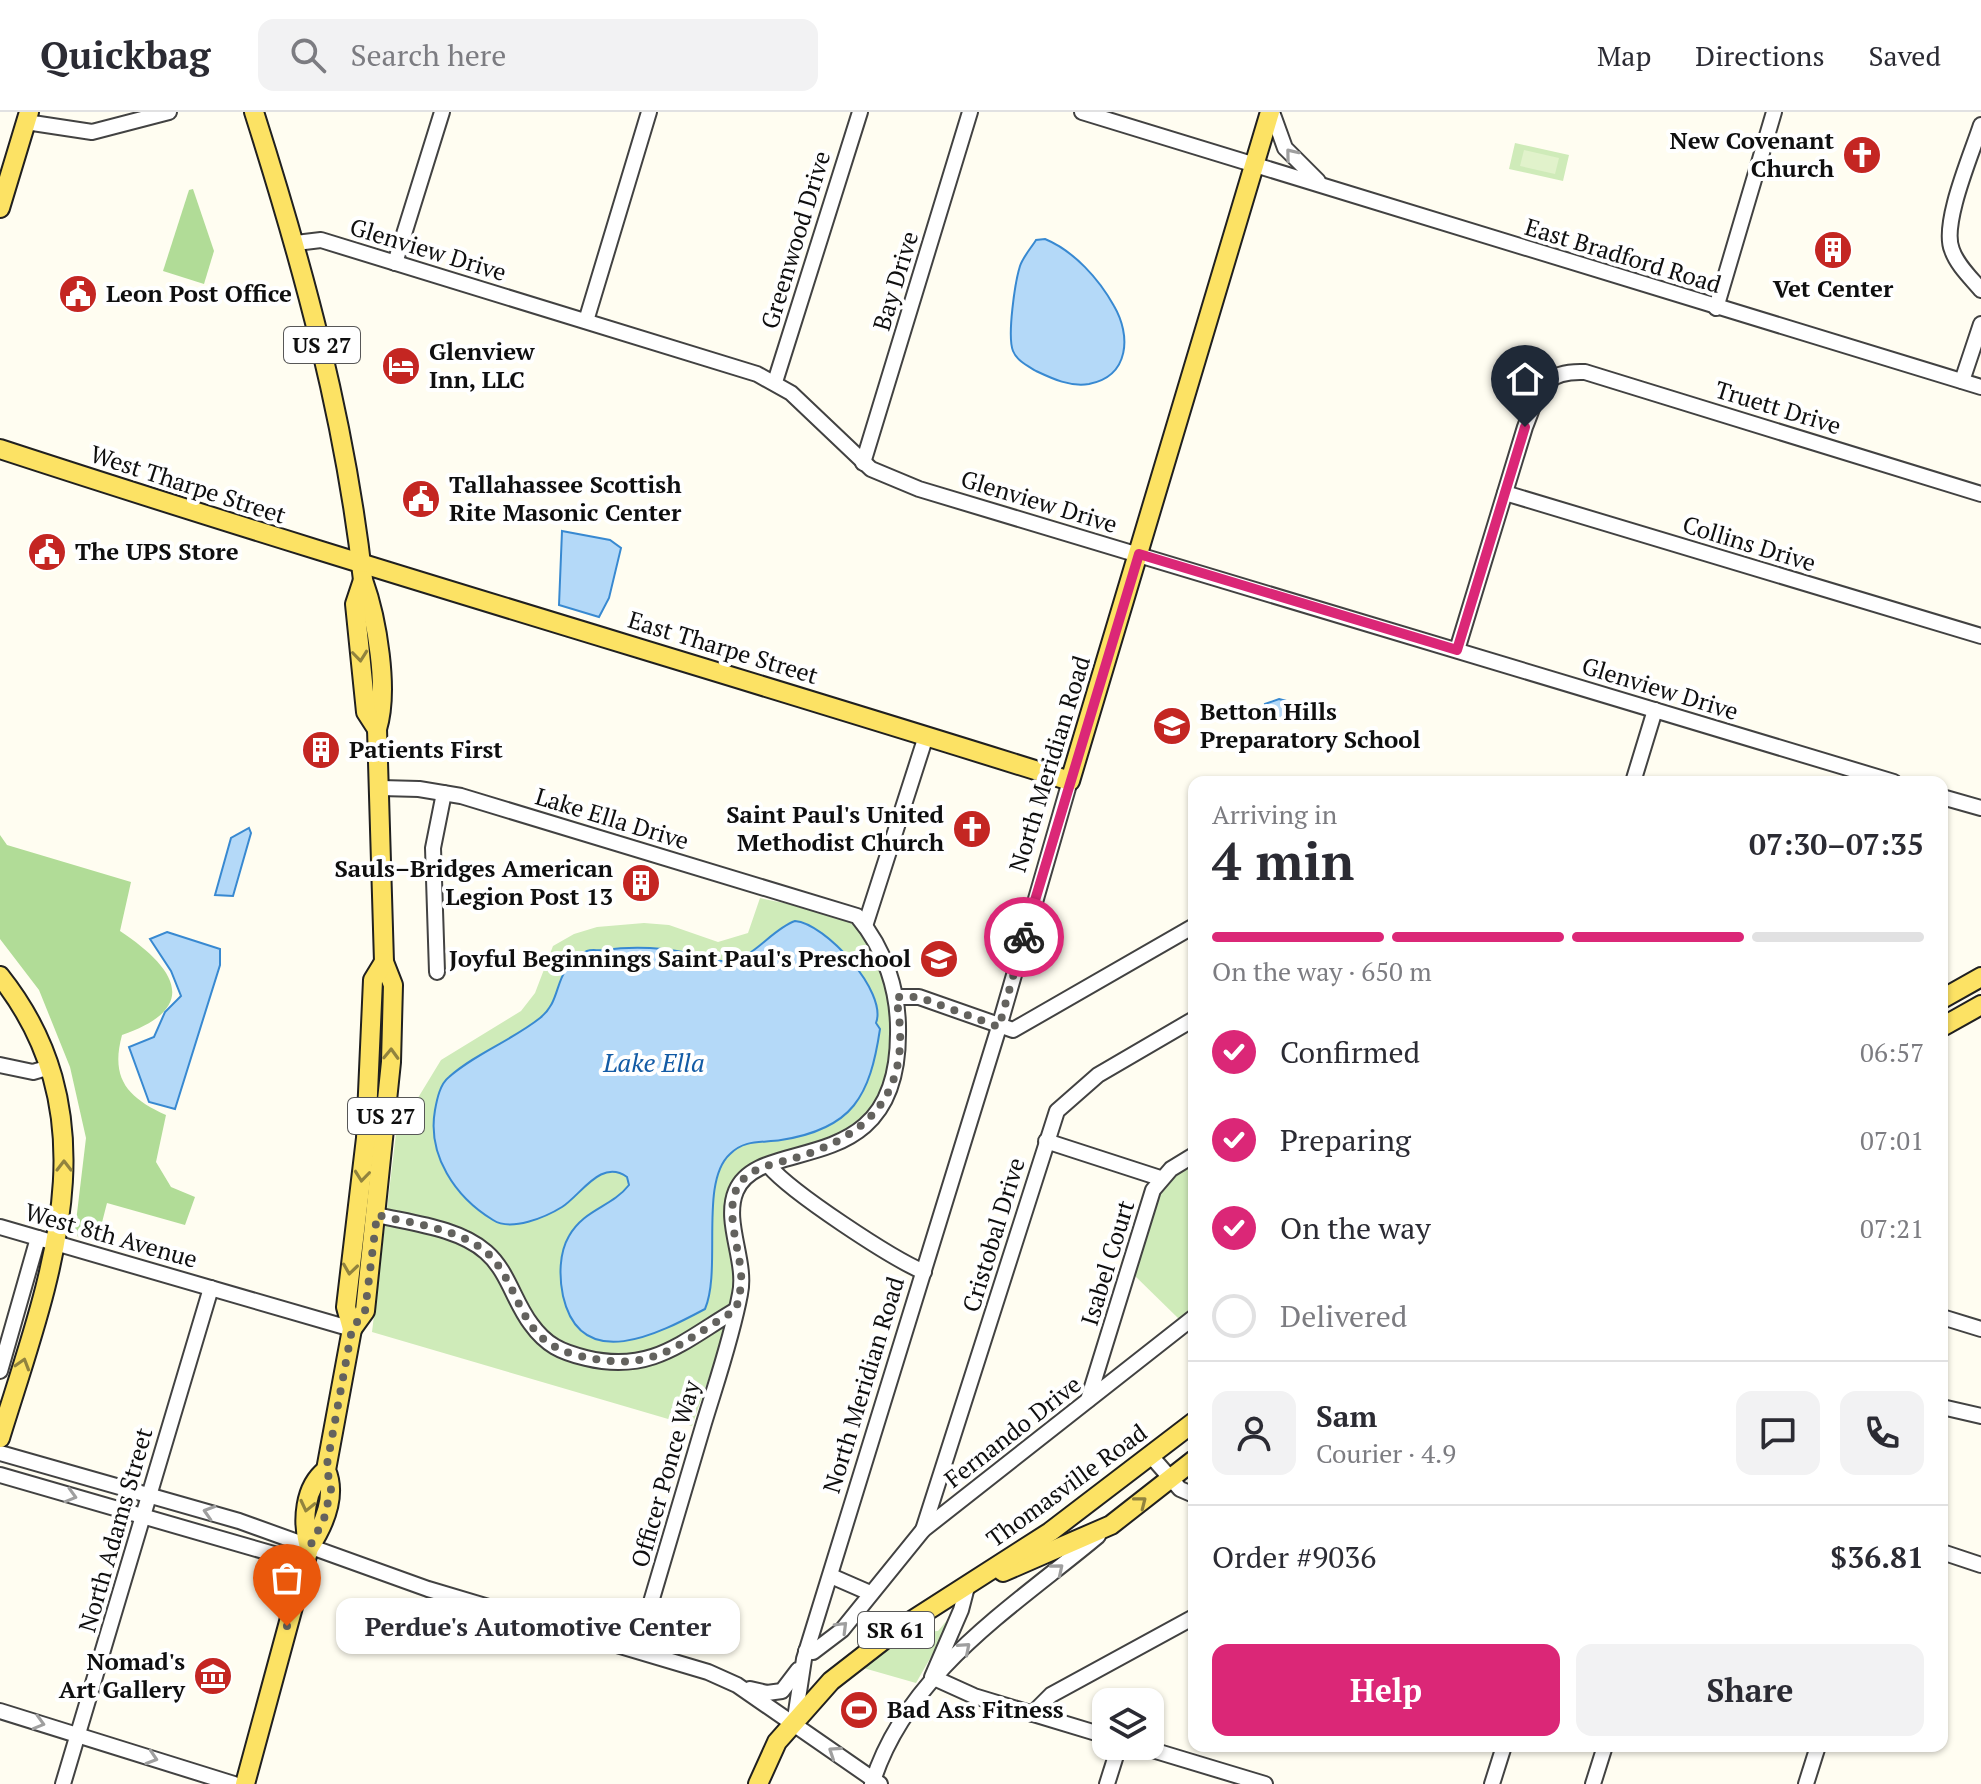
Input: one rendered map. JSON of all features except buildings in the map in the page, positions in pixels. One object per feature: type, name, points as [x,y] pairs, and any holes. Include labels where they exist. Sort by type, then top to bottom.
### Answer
[{"type":"main road","name":"US 27","points":[[245,1784],[307,1555],[322,1529],[332,1485],[326,1470],[352,1329],[365,1311],[377,1215],[393,1001],[393,985],[384,962],[377,729],[366,712],[355,604],[362,573],[341,430],[296,243],[254,112]]},
{"type":"main road","name":"North Meridian Road","points":[[1070,781],[1271,112]]},
{"type":"main road","points":[[0,208],[27,117]]},
{"type":"main road","name":"West Tharpe Street","points":[[0,449],[362,573]]},
{"type":"main road","name":"East Tharpe Street","points":[[362,573],[926,736],[1070,781]]},
{"type":"main road","name":"US 27","points":[[352,1329],[346,1307],[372,1052],[373,980],[384,962]]},
{"type":"main road","points":[[0,976],[34,1029],[50,1067],[65,1142],[64,1187],[57,1243],[0,1438]]},
{"type":"main road","points":[[1948,996],[1981,977]]},
{"type":"main road","points":[[1948,1024],[1981,1005]]},
{"type":"main road","points":[[358,1210],[377,1215]]},
{"type":"main road","name":"Thomasville Road","points":[[760,1784],[794,1725],[831,1681],[894,1632],[1050,1532],[1188,1427]]},
{"type":"main road","name":"Thomasville Road","points":[[967,1587],[1111,1525],[1188,1465]]},
{"type":"street","points":[[27,117],[92,132],[169,112]]},
{"type":"street","points":[[395,263],[442,112]]},
{"type":"street","points":[[586,321],[649,112]]},
{"type":"street","name":"Greenwood Drive","points":[[775,382],[860,112]]},
{"type":"street","name":"Bay Drive","points":[[863,463],[970,112]]},
{"type":"street","name":"East Bradford Road","points":[[1082,112],[1981,387]]},
{"type":"street","points":[[1271,112],[1285,148],[1325,187]]},
{"type":"street","points":[[1716,308],[1774,112]]},
{"type":"street","points":[[1981,125],[1952,217],[1950,244],[1955,259],[1981,290]]},
{"type":"street","name":"Glenview Drive","points":[[296,243],[321,240],[775,382],[813,410],[863,463],[886,478],[1874,776]]},
{"type":"street","points":[[1962,381],[1981,324]]},
{"type":"street","name":"Truett Drive","points":[[1505,493],[1539,392],[1546,381],[1561,372],[1585,372],[1981,494]]},
{"type":"street","points":[[1457,650],[1505,493]]},
{"type":"street","name":"Collins Drive","points":[[1505,493],[1981,636]]},
{"type":"street","points":[[1635,776],[1655,710]]},
{"type":"street","points":[[377,1215],[461,1237],[484,1250],[501,1269],[540,1337],[566,1353],[619,1364],[645,1361],[676,1347],[736,1310],[742,1278],[733,1202],[747,1176],[845,1140],[882,1104],[897,1065],[896,997],[881,950],[865,926],[926,736]]},
{"type":"street","name":"North Meridian Road","points":[[794,1725],[805,1655],[999,1027],[1070,781]]},
{"type":"street","name":"Lake Ella Drive","points":[[381,788],[444,793],[837,909],[857,916],[865,926]]},
{"type":"street","points":[[437,972],[433,848],[444,793]]},
{"type":"street","points":[[1948,799],[1981,808]]},
{"type":"street","points":[[896,997],[919,997],[1013,1030],[1188,929]]},
{"type":"street","name":"Cristobal Drive","points":[[923,1530],[1057,1111],[1079,1088],[1188,1023]]},
{"type":"street","points":[[0,1065],[33,1072],[50,1067]]},
{"type":"street","points":[[1046,1141],[1160,1178]]},
{"type":"street","name":"Isabel Court","points":[[1088,1401],[1148,1205],[1160,1178],[1188,1159]]},
{"type":"street","points":[[769,1166],[794,1188],[924,1272]]},
{"type":"street","name":"West 8th Avenue","points":[[0,1227],[352,1329]]},
{"type":"street","points":[[0,1371],[38,1238]]},
{"type":"street","name":"North Adams Street","points":[[63,1784],[211,1288]]},
{"type":"street","name":"Officer Ponce Way","points":[[637,1650],[736,1310]]},
{"type":"street","points":[[1948,1319],[1981,1329]]},
{"type":"street","name":"Fernando Drive","points":[[805,1655],[842,1630],[923,1530],[1188,1322]]},
{"type":"street","points":[[1948,1408],[1981,1416]]},
{"type":"street","points":[[0,1453],[239,1521],[307,1555]]},
{"type":"street","points":[[1151,1456],[1171,1479],[1188,1491]]},
{"type":"street","points":[[0,1475],[234,1541],[307,1555],[428,1589],[637,1650],[737,1685],[875,1782],[888,1743],[932,1677],[967,1587]]},
{"type":"street","points":[[234,1541],[239,1521]]},
{"type":"street","points":[[932,1677],[1111,1525]]},
{"type":"street","points":[[1948,1554],[1981,1565]]},
{"type":"street","points":[[831,1576],[870,1593]]},
{"type":"street","points":[[1032,1714],[1051,1695],[1188,1620]]},
{"type":"street","points":[[805,1655],[811,1676],[831,1681]]},
{"type":"street","name":"North Meridian Road","points":[[737,1685],[767,1693],[782,1691],[805,1655]]},
{"type":"street","points":[[932,1677],[974,1696],[1092,1732]]},
{"type":"street","points":[[0,1711],[234,1784]]},
{"type":"street","points":[[1492,1784],[1502,1752]]},
{"type":"street","points":[[1593,1784],[1603,1752]]},
{"type":"street","points":[[1806,1784],[1816,1752]]},
{"type":"street","points":[[1164,1754],[1265,1784]]},
{"type":"street","points":[[1107,1784],[1115,1760]]},
{"type":"green space","points":[[1515,143],[1569,155],[1563,181],[1509,169]]},
{"type":"green space","points":[[1524,150],[1559,158],[1555,174],[1520,166]]},
{"type":"green space","points":[[193,189],[214,251],[204,284],[163,271],[189,190]]},
{"type":"green space","points":[[0,835],[7,845],[131,882],[120,931],[154,958],[166,972],[172,986],[171,999],[163,1012],[147,1024],[122,1035],[118,1064],[125,1085],[132,1094],[166,1115],[156,1162],[171,1187],[195,1197],[185,1225],[107,1203],[97,1242],[78,1237],[75,1230],[86,1138],[70,1067],[39,990],[0,939]]},
{"type":"green space","name":"Lake Ella","points":[[760,898],[844,919],[866,937],[876,954],[888,997],[891,1064],[884,1092],[861,1121],[829,1140],[760,1163],[732,1185],[736,1282],[723,1337],[692,1426],[372,1332],[396,1134],[441,1060],[521,1011],[535,993],[553,946],[574,934],[597,927],[644,923],[669,925],[718,942],[748,933]]},
{"type":"green space","points":[[1188,1163],[1188,1314],[1180,1320],[1132,1273],[1162,1184]]},
{"type":"green space","points":[[949,1618],[952,1620],[916,1683],[860,1667],[918,1632],[938,1631]]},
{"type":"water","points":[[1045,239],[1085,267],[1108,296],[1119,317],[1123,329],[1123,353],[1113,373],[1103,380],[1082,385],[1062,382],[1026,365],[1013,351],[1011,322],[1020,266],[1036,240]]},
{"type":"water","points":[[562,531],[610,540],[621,548],[609,598],[599,617],[559,605]]},
{"type":"water","points":[[1279,699],[1294,703],[1288,720],[1273,720],[1268,715],[1265,704]]},
{"type":"water","points":[[249,828],[251,833],[233,896],[215,895],[231,838]]},
{"type":"water","name":"Lake Ella","points":[[795,921],[822,933],[837,946],[873,994],[876,1023],[880,1029],[876,1053],[863,1091],[854,1106],[825,1127],[806,1135],[748,1144],[730,1154],[715,1184],[712,1272],[705,1309],[666,1328],[624,1341],[604,1341],[586,1335],[572,1320],[563,1296],[563,1250],[569,1236],[582,1220],[629,1185],[627,1177],[618,1172],[600,1175],[562,1207],[538,1219],[519,1224],[493,1220],[479,1211],[456,1187],[440,1159],[434,1127],[441,1088],[459,1069],[540,1018],[553,1002],[568,967],[587,951],[657,948],[730,961],[747,955]]},
{"type":"water","points":[[167,932],[220,949],[220,965],[175,1109],[149,1102],[129,1047],[154,1037],[165,1012],[181,996],[171,971],[150,939]]},
{"type":"way so far","points":[[287,1626],[309,1548],[322,1529],[332,1485],[326,1470],[352,1329],[365,1311],[377,1215],[461,1237],[484,1250],[501,1269],[527,1320],[540,1337],[556,1349],[619,1364],[645,1361],[662,1354],[736,1310],[742,1278],[733,1202],[735,1192],[747,1176],[753,1171],[826,1149],[845,1140],[855,1134],[882,1104],[897,1065],[899,1019],[896,997],[919,997],[999,1027],[1024,937]]},
{"type":"place","name":"New Covenant Church","points":[[1862,155]]},
{"type":"place","name":"Vet Center","points":[[1833,250]]},
{"type":"place","name":"Leon Post Office","points":[[78,294]]},
{"type":"place","name":"Glenview Inn, LLC","points":[[401,366]]},
{"type":"place","name":"Tallahassee Scottish Rite Masonic Center","points":[[421,499]]},
{"type":"place","name":"The UPS Store","points":[[47,552]]},
{"type":"place","name":"Betton Hills Preparatory School","points":[[1172,726]]},
{"type":"place","name":"Patients First","points":[[321,750]]},
{"type":"place","name":"Saint Paul's United Methodist Church","points":[[972,829]]},
{"type":"place","name":"Sauls–Bridges American Legion Post 13","points":[[641,883]]},
{"type":"place","name":"Joyful Beginnings Saint Paul's Preschool","points":[[939,959]]},
{"type":"place","name":"Perdue's Automotive Center","points":[[287,1626]]},
{"type":"place","name":"Nomad's Art Gallery","points":[[213,1676]]},
{"type":"place","name":"Bad Ass Fitness","points":[[859,1710]]},
{"type":"route","points":[[1024,937],[1139,554],[1457,650],[1525,427]]}]
